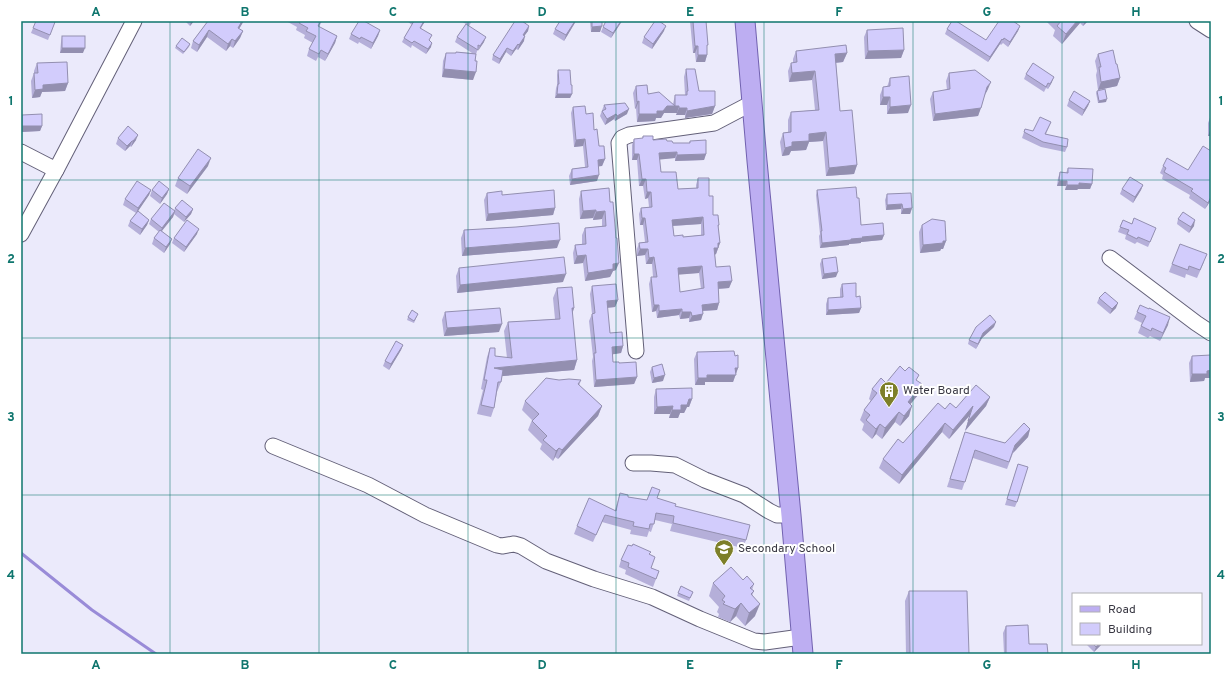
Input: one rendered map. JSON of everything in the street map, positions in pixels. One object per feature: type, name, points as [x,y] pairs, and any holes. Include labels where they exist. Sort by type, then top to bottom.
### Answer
[{"type":"main road","points":[[745,21],[802,646]]},
{"type":"street","points":[[21,234],[134,21]]},
{"type":"street","points":[[1197,21],[1211,30]]},
{"type":"street","points":[[636,350],[619,143],[622,138],[629,135],[714,123],[752,103]]},
{"type":"street","points":[[21,152],[56,170]]},
{"type":"street","points":[[1110,258],[1211,333]]},
{"type":"street","points":[[273,446],[368,485],[425,515],[497,545],[514,544],[521,546],[546,561],[594,579],[652,597],[754,641],[802,646]]},
{"type":"street","points":[[633,463],[651,462],[675,465],[705,480],[744,495],[777,515],[791,515]]},
{"type":"building","points":[[36,21],[55,22],[50,35],[33,28]]},
{"type":"building","points":[[208,21],[242,21],[238,28],[243,31],[235,41],[232,39],[228,44],[209,30],[199,45],[193,41]]},
{"type":"building","points":[[300,21],[321,21],[318,26],[337,36],[328,54],[321,50],[319,54],[309,49],[316,36],[306,31],[308,28],[299,23]]},
{"type":"building","points":[[359,21],[364,21],[380,30],[373,43],[361,37],[360,39],[351,34]]},
{"type":"building","points":[[414,21],[424,21],[420,28],[432,35],[429,40],[432,43],[428,49],[414,41],[412,43],[404,38]]},
{"type":"building","points":[[515,21],[522,21],[529,26],[519,45],[518,44],[513,51],[507,48],[500,59],[493,55]]},
{"type":"building","points":[[560,21],[575,21],[566,35],[555,29]]},
{"type":"building","points":[[592,21],[602,21],[602,26],[592,27]]},
{"type":"building","points":[[606,21],[621,21],[613,33],[603,27]]},
{"type":"building","points":[[655,21],[659,21],[666,26],[653,44],[644,37]]},
{"type":"building","points":[[693,21],[706,21],[708,45],[707,55],[698,55],[698,46],[695,46]]},
{"type":"building","points":[[952,21],[956,21],[986,40],[999,21],[1013,21],[1020,26],[1010,42],[1004,38],[1003,40],[1002,39],[990,57],[947,29]]},
{"type":"building","points":[[1061,21],[1077,21],[1066,34],[1057,26]]},
{"type":"building","points":[[466,24],[486,37],[480,46],[478,45],[478,50],[457,37]]},
{"type":"building","points":[[903,28],[904,50],[868,51],[867,30]]},
{"type":"building","points":[[62,36],[85,36],[85,48],[62,48]]},
{"type":"building","points":[[182,38],[190,44],[184,52],[176,46]]},
{"type":"building","points":[[846,45],[847,53],[835,54],[840,111],[852,110],[857,165],[829,168],[826,132],[809,134],[809,141],[792,142],[792,146],[785,148],[783,133],[791,132],[791,112],[819,110],[815,71],[792,73],[791,63],[797,62],[796,51]]},
{"type":"building","points":[[1113,50],[1120,78],[1101,82],[1099,67],[1101,67],[1098,54]]},
{"type":"building","points":[[456,52],[476,54],[476,72],[444,69],[446,53]]},
{"type":"building","points":[[67,62],[68,83],[43,85],[43,89],[35,90],[34,73],[38,73],[37,63]]},
{"type":"building","points":[[1033,63],[1054,77],[1050,84],[1048,83],[1046,87],[1026,74]]},
{"type":"building","points":[[686,69],[695,69],[699,91],[715,91],[715,106],[687,111],[687,108],[679,108],[679,106],[675,106],[675,95],[687,95]]},
{"type":"building","points":[[558,70],[570,70],[572,94],[557,94],[559,84]]},
{"type":"building","points":[[975,70],[991,82],[987,87],[981,108],[935,114],[933,92],[950,89],[949,73]]},
{"type":"building","points":[[909,76],[911,105],[890,107],[890,97],[883,97],[883,87],[890,86],[890,78]]},
{"type":"building","points":[[647,85],[648,94],[659,92],[675,106],[667,106],[663,111],[657,111],[657,114],[639,114],[639,101],[637,102],[636,86]]},
{"type":"building","points":[[1105,89],[1107,99],[1099,101],[1097,91]]},
{"type":"building","points":[[1074,91],[1090,101],[1084,110],[1069,100]]},
{"type":"building","points":[[625,103],[629,109],[617,116],[616,114],[607,119],[602,111],[606,109],[604,105]]},
{"type":"building","points":[[585,106],[586,114],[593,113],[594,130],[597,129],[599,146],[604,146],[605,159],[598,160],[599,175],[572,179],[572,169],[588,167],[585,139],[576,140],[573,107]]},
{"type":"building","points":[[42,114],[42,126],[22,126],[22,115]]},
{"type":"building","points":[[1040,117],[1051,122],[1045,134],[1068,139],[1067,147],[1043,142],[1024,132],[1025,129],[1033,131]]},
{"type":"building","points":[[128,126],[138,135],[127,146],[118,138]]},
{"type":"building","points":[[643,136],[653,136],[653,140],[666,139],[667,141],[672,141],[673,143],[690,143],[690,141],[706,140],[706,154],[677,155],[677,152],[659,153],[661,172],[676,172],[678,189],[698,188],[698,178],[709,178],[709,196],[713,196],[713,215],[718,215],[719,225],[720,243],[718,243],[718,248],[714,248],[716,267],[730,266],[732,281],[718,282],[719,303],[702,305],[703,314],[692,316],[691,312],[682,312],[682,309],[659,311],[659,305],[654,305],[651,277],[657,277],[654,257],[649,258],[648,249],[640,249],[639,243],[648,242],[645,218],[642,218],[641,208],[652,207],[651,192],[647,192],[646,179],[642,179],[639,154],[634,154],[634,139],[643,138]],"holes":[[[703,217],[704,235],[683,237],[683,235],[674,236],[672,220]],[[702,266],[704,288],[680,292],[678,268]]]},
{"type":"building","points":[[1203,146],[1211,151],[1211,197],[1208,203],[1191,191],[1193,189],[1164,172],[1166,168],[1163,166],[1167,158],[1188,170]]},
{"type":"building","points":[[198,149],[211,158],[190,186],[178,178]]},
{"type":"building","points":[[1068,168],[1093,169],[1092,184],[1079,183],[1079,185],[1067,185],[1067,181],[1059,181],[1060,172],[1068,173]]},
{"type":"building","points":[[1130,177],[1143,185],[1135,197],[1122,189]]},
{"type":"building","points":[[137,181],[151,190],[138,208],[125,199]]},
{"type":"building","points":[[159,181],[169,189],[162,198],[152,190]]},
{"type":"building","points":[[856,187],[857,198],[859,198],[861,225],[883,223],[884,235],[822,243],[817,190]]},
{"type":"building","points":[[609,188],[610,202],[613,202],[619,263],[613,264],[613,269],[588,273],[586,255],[577,256],[575,245],[586,244],[585,228],[606,226],[605,211],[583,211],[581,191]]},
{"type":"building","points":[[554,190],[555,208],[488,214],[487,193],[502,191],[502,195]]},
{"type":"building","points":[[911,193],[912,208],[903,209],[902,204],[887,205],[887,194]]},
{"type":"building","points":[[182,200],[193,209],[186,217],[175,208]]},
{"type":"building","points":[[164,203],[175,211],[162,228],[151,219]]},
{"type":"building","points":[[138,211],[149,220],[142,229],[130,221]]},
{"type":"building","points":[[1183,212],[1195,220],[1191,227],[1178,219]]},
{"type":"building","points":[[1134,218],[1156,228],[1150,242],[1138,237],[1137,239],[1127,234],[1129,230],[1120,227],[1123,220],[1132,224]]},
{"type":"building","points":[[932,219],[945,221],[946,241],[943,241],[943,243],[923,245],[922,225]]},
{"type":"building","points":[[187,220],[199,229],[186,247],[174,238]]},
{"type":"building","points":[[559,223],[560,240],[465,248],[464,230]]},
{"type":"building","points":[[160,230],[172,239],[166,247],[154,238]]},
{"type":"building","points":[[1180,244],[1207,254],[1200,270],[1189,266],[1188,270],[1172,264]]},
{"type":"building","points":[[564,257],[566,274],[460,285],[459,268]]},
{"type":"building","points":[[836,257],[838,272],[824,274],[822,259]]},
{"type":"building","points":[[856,283],[856,297],[860,296],[861,308],[828,310],[828,298],[843,297],[842,284]]},
{"type":"building","points":[[616,284],[618,300],[607,301],[610,333],[622,332],[623,346],[612,347],[613,362],[636,362],[637,377],[596,380],[594,353],[596,353],[592,314],[595,313],[592,286]]},
{"type":"building","points":[[572,287],[574,308],[572,308],[577,360],[494,368],[503,370],[501,382],[498,382],[494,408],[481,405],[487,380],[484,380],[490,348],[495,348],[495,356],[512,358],[508,322],[560,319],[557,288]]},
{"type":"building","points":[[1105,292],[1118,303],[1112,309],[1099,298]]},
{"type":"building","points":[[1140,305],[1170,317],[1163,333],[1152,328],[1151,331],[1141,326],[1146,316],[1137,312]]},
{"type":"building","points":[[500,308],[502,324],[447,328],[445,312]]},
{"type":"building","points":[[412,310],[418,314],[414,321],[408,317]]},
{"type":"building","points":[[990,315],[996,322],[983,333],[978,344],[969,340],[976,327]]},
{"type":"building","points":[[396,341],[403,345],[391,364],[385,361]]},
{"type":"building","points":[[734,351],[735,356],[738,355],[738,368],[735,368],[736,375],[707,375],[707,378],[698,378],[697,352]]},
{"type":"building","points":[[1211,355],[1211,370],[1207,371],[1207,374],[1192,374],[1192,356]]},
{"type":"building","points":[[662,364],[665,375],[654,378],[652,367]]},
{"type":"building","name":"Water Board","points":[[900,366],[905,371],[909,367],[919,375],[916,380],[922,384],[908,402],[912,406],[904,416],[899,412],[885,428],[880,424],[876,429],[866,420],[870,415],[864,410],[877,393],[872,389],[881,378],[886,383]]},
{"type":"building","points":[[546,378],[559,380],[581,380],[578,384],[602,406],[562,450],[559,448],[556,451],[543,440],[547,436],[532,421],[539,414],[525,401]]},
{"type":"building","points":[[976,385],[990,397],[968,421],[973,406],[953,430],[945,423],[902,475],[883,459],[898,439],[903,443],[938,403],[945,409],[950,403],[956,408]]},
{"type":"building","points":[[692,388],[692,399],[689,399],[687,405],[681,405],[681,410],[672,410],[673,406],[657,407],[656,389]]},
{"type":"building","points":[[1024,423],[1030,429],[1015,445],[1009,462],[975,450],[965,482],[950,479],[965,432],[1005,443]]},
{"type":"building","points":[[1018,464],[1028,467],[1017,502],[1007,499]]},
{"type":"building","points":[[652,487],[660,490],[657,498],[676,504],[675,506],[750,525],[746,540],[673,523],[674,516],[656,513],[654,524],[650,524],[649,529],[633,526],[634,522],[605,515],[596,535],[577,526],[589,498],[616,511],[620,493],[628,495],[628,497],[647,500]]},
{"type":"building","points":[[633,544],[651,552],[649,554],[655,557],[651,568],[659,571],[656,579],[628,567],[629,563],[621,560],[628,545],[632,546]]},
{"type":"building","points":[[731,567],[743,580],[747,576],[754,584],[750,588],[754,591],[751,594],[760,604],[749,613],[741,603],[735,609],[723,604],[725,602],[722,600],[725,596],[713,583]]},
{"type":"building","points":[[681,586],[693,592],[690,598],[678,593]]},
{"type":"building","points":[[909,591],[967,591],[969,654],[910,654]]},
{"type":"building","points":[[1028,625],[1029,644],[1047,644],[1048,654],[1006,654],[1006,626]]},
{"type":"waterway","points":[[21,553],[92,610],[156,654]]},
{"type":"place","name":"Water Board","points":[[889,408]]},
{"type":"place","name":"Secondary School","points":[[724,566]]}]
